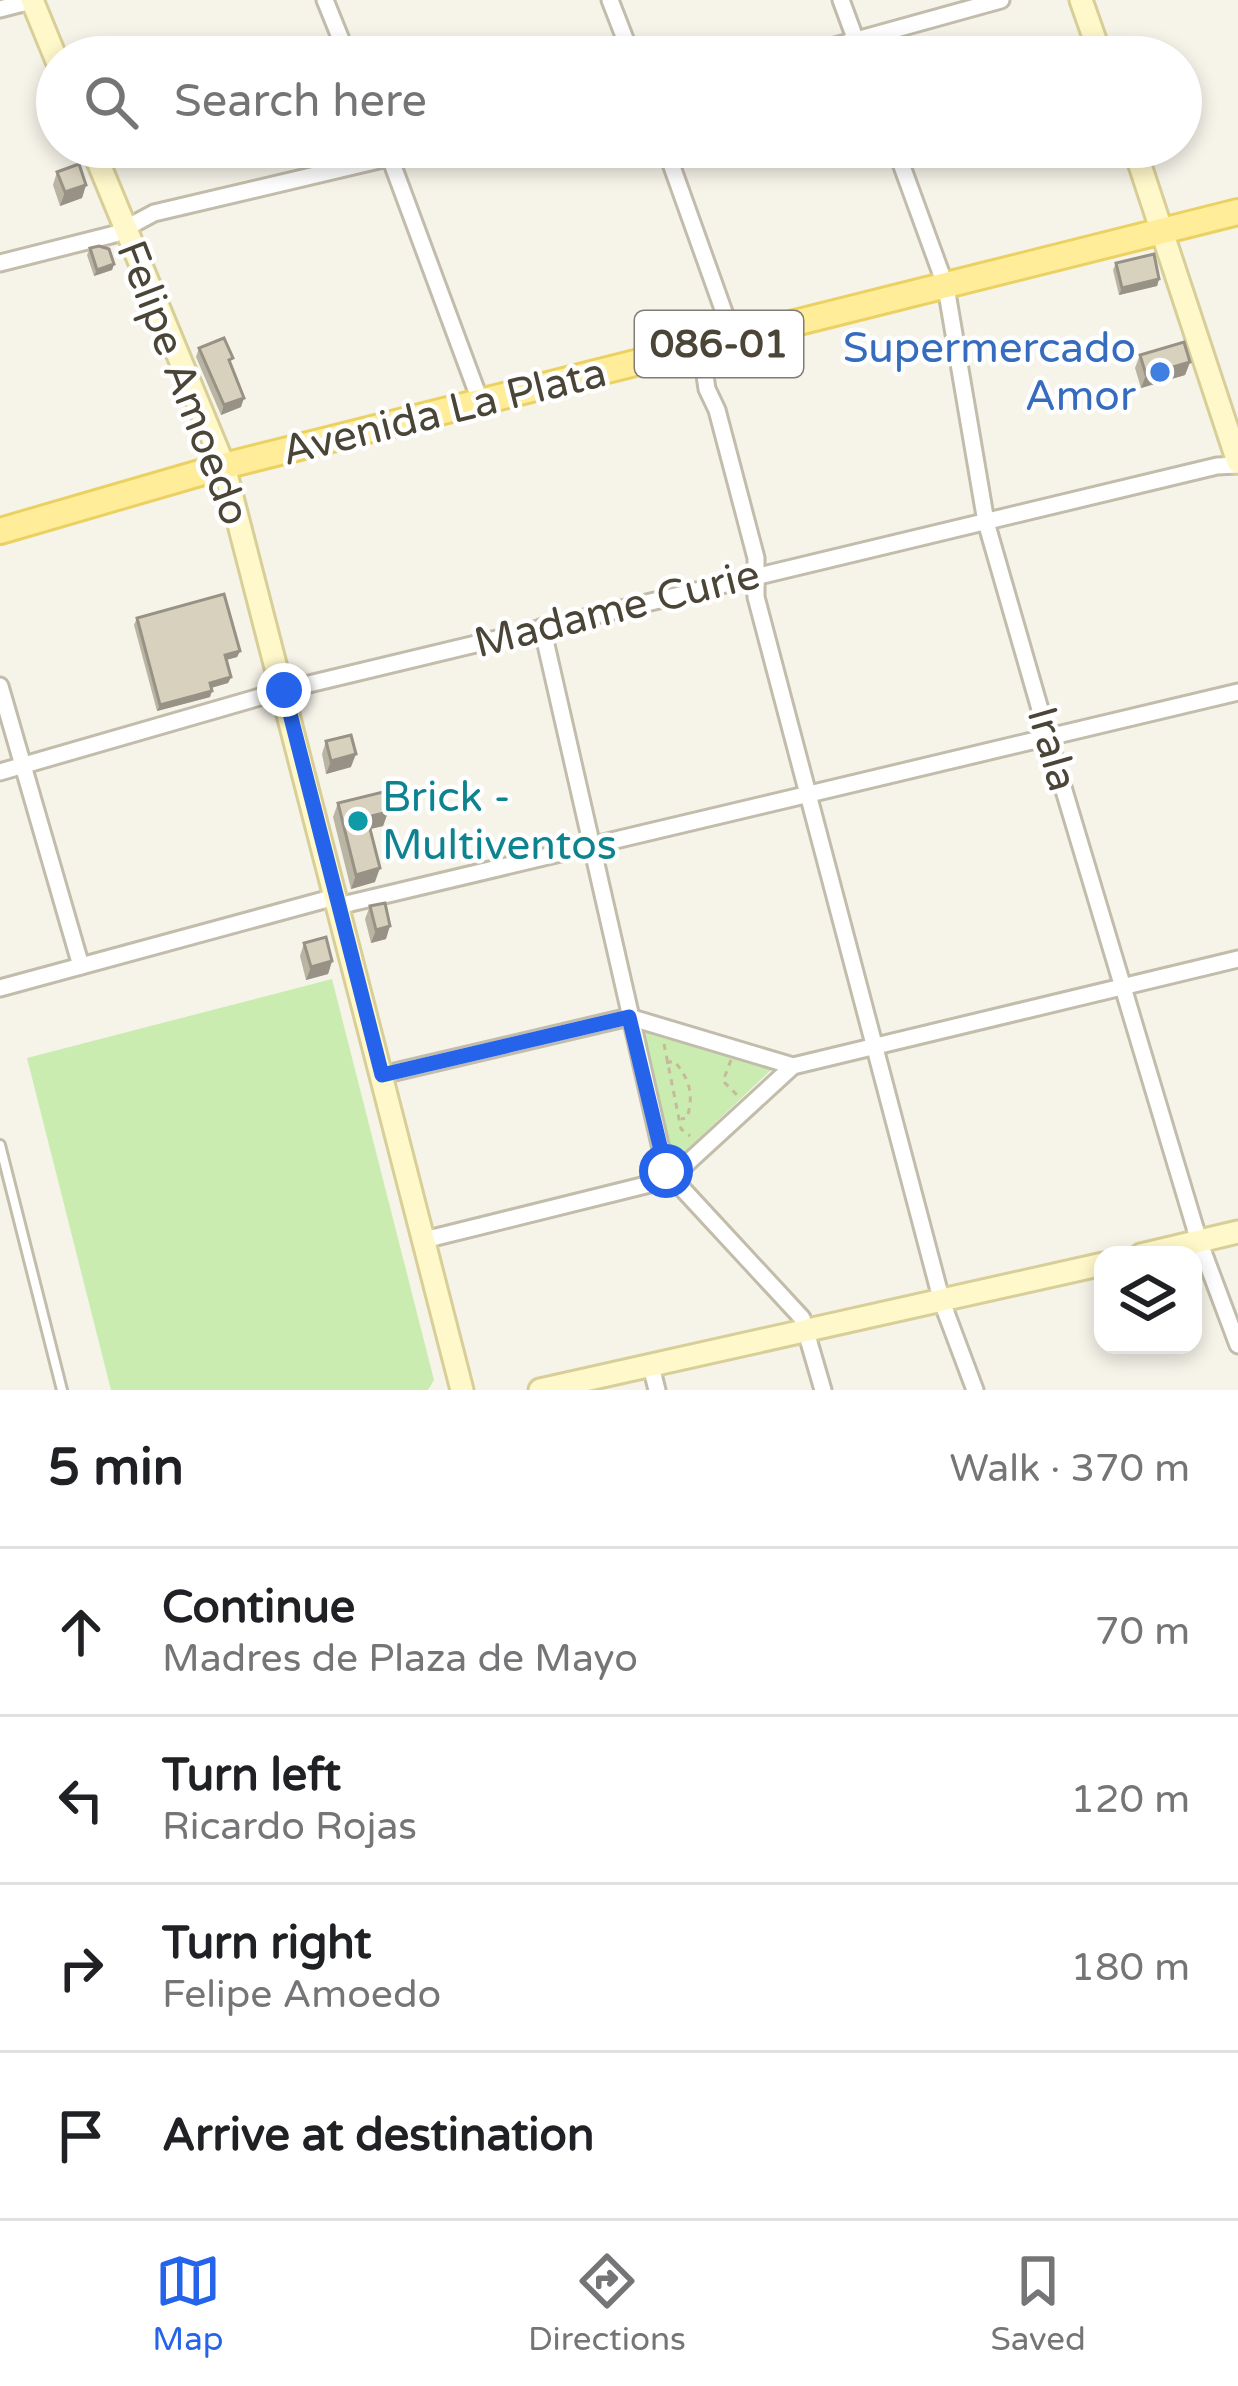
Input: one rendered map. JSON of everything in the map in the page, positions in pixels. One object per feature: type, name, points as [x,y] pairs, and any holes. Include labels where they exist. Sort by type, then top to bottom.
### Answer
[{"type":"main road","points":[[33,0],[47,36]]},
{"type":"main road","points":[[1081,0],[1094,36]]},
{"type":"main road","name":"Felipe Amoedo","points":[[100,168],[224,466],[462,1390]]},
{"type":"main road","points":[[1142,168],[1238,464]]},
{"type":"main road","name":"Avenida La Plata","points":[[0,531],[224,466],[1238,212]]},
{"type":"main road","points":[[1178,1246],[1238,1232]]},
{"type":"main road","points":[[540,1390],[1094,1266]]},
{"type":"street","points":[[0,9],[33,0]]},
{"type":"street","points":[[325,0],[340,36]]},
{"type":"street","points":[[610,0],[624,36]]},
{"type":"street","points":[[841,0],[854,36]]},
{"type":"street","points":[[897,36],[1001,0]]},
{"type":"street","points":[[0,263],[124,229],[154,213],[327,168]]},
{"type":"street","points":[[394,168],[481,403]]},
{"type":"street","points":[[673,168],[734,340]]},
{"type":"street","name":"Irala","points":[[903,168],[946,287],[986,522],[1199,1241],[1238,1345]]},
{"type":"street","points":[[701,348],[707,389],[748,523],[757,597],[874,1046],[942,1302],[975,1390]]},
{"type":"street","name":"Madame Curie","points":[[0,772],[284,690],[1238,464]]},
{"type":"street","points":[[542,626],[670,1179],[802,1318],[824,1390]]},
{"type":"street","points":[[0,686],[82,966]]},
{"type":"street","points":[[0,988],[337,901],[591,846],[1238,692]]},
{"type":"street","points":[[424,1240],[670,1179],[794,1066],[1238,959]]},
{"type":"street","points":[[382,1075],[629,1017],[794,1066]]},
{"type":"street","points":[[651,1366],[657,1390]]},
{"type":"lane","points":[[0,1145],[62,1390]]},
{"type":"path","points":[[669,1027],[662,1050],[681,1129],[705,1149]]},
{"type":"path","points":[[723,1081],[736,1047]]},
{"type":"path","points":[[666,1063],[674,1061],[688,1077],[693,1098],[687,1118],[679,1120]]},
{"type":"path","points":[[712,1084],[723,1081]]},
{"type":"path","points":[[723,1081],[748,1107]]},
{"type":"green space","points":[[332,979],[434,1380],[428,1390],[111,1390],[27,1058]]},
{"type":"green space","points":[[640,1029],[772,1069],[672,1164]]},
{"type":"building","points":[[80,168],[86,185],[65,192],[57,172]]},
{"type":"building","points":[[90,248],[109,249],[114,264],[97,270]]},
{"type":"building","points":[[1154,254],[1159,279],[1122,288],[1116,263]]},
{"type":"building","points":[[224,338],[244,398],[224,405],[199,348]]},
{"type":"building","points":[[1184,342],[1190,362],[1146,375],[1140,355]]},
{"type":"building","points":[[224,594],[240,651],[225,655],[231,677],[210,683],[212,691],[160,705],[137,618]]},
{"type":"building","points":[[351,735],[356,754],[331,761],[326,741]]},
{"type":"building","points":[[383,792],[388,812],[367,817],[380,868],[356,875],[338,803]]},
{"type":"building","points":[[385,903],[390,926],[376,930],[370,906]]},
{"type":"building","points":[[326,937],[332,961],[311,967],[304,943]]},
{"type":"place","name":"Supermercado Amor","points":[[1160,372]]},
{"type":"place","name":"Brick - Multiventos","points":[[358,821]]},
{"type":"route","points":[[284,690],[382,1075],[629,1017],[666,1171]]}]
